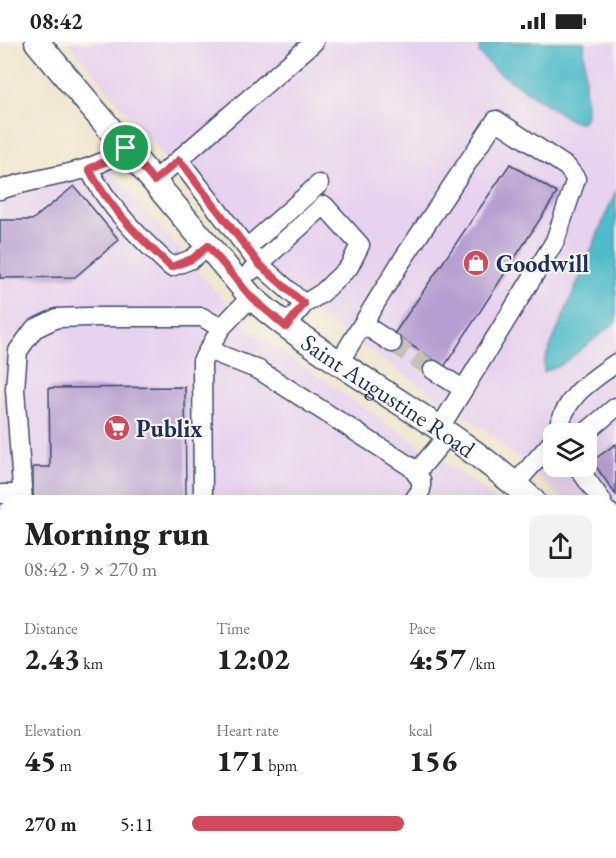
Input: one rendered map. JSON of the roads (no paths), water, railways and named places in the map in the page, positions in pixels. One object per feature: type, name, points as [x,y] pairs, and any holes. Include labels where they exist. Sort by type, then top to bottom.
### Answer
[{"type":"main road","name":"Saint Augustine Road","points":[[37,42],[244,289],[286,327],[338,364],[444,432],[527,495]]},
{"type":"lane","points":[[154,181],[314,42]]},
{"type":"lane","points":[[338,364],[496,120],[567,167],[576,179],[555,241],[463,389],[444,432],[417,472]]},
{"type":"lane","points":[[0,190],[89,169],[109,160],[126,148]]},
{"type":"lane","points":[[179,160],[259,264],[304,304]]},
{"type":"lane","points":[[89,169],[98,186],[147,245],[171,267],[192,259],[208,246]]},
{"type":"lane","points":[[247,248],[319,184]]},
{"type":"lane","points":[[203,495],[202,361],[259,264],[324,205],[360,245],[349,267],[322,293],[304,304],[286,327]]},
{"type":"lane","points":[[22,495],[15,389],[18,351],[34,329],[57,318],[87,317],[202,317],[220,328]]},
{"type":"lane","points":[[363,324],[392,343]]},
{"type":"lane","points":[[208,350],[259,370],[417,472],[421,490],[417,495]]},
{"type":"lane","points":[[559,423],[562,413],[577,391],[616,363]]},
{"type":"lane","points":[[433,370],[463,389]]},
{"type":"lane","points":[[597,423],[616,406]]},
{"type":"lane","points":[[515,484],[543,452]]},
{"type":"lane","points":[[585,477],[598,495]]},
{"type":"water","points":[[480,42],[584,42],[586,116],[582,122],[572,121],[495,70],[479,53]]},
{"type":"water","points":[[616,191],[616,322],[562,364],[544,372],[544,362]]},
{"type":"tunnel","points":[[392,343],[433,370]]},
{"type":"place","name":"Goodwill","points":[[476,263]]},
{"type":"place","name":"Publix","points":[[117,428]]}]
